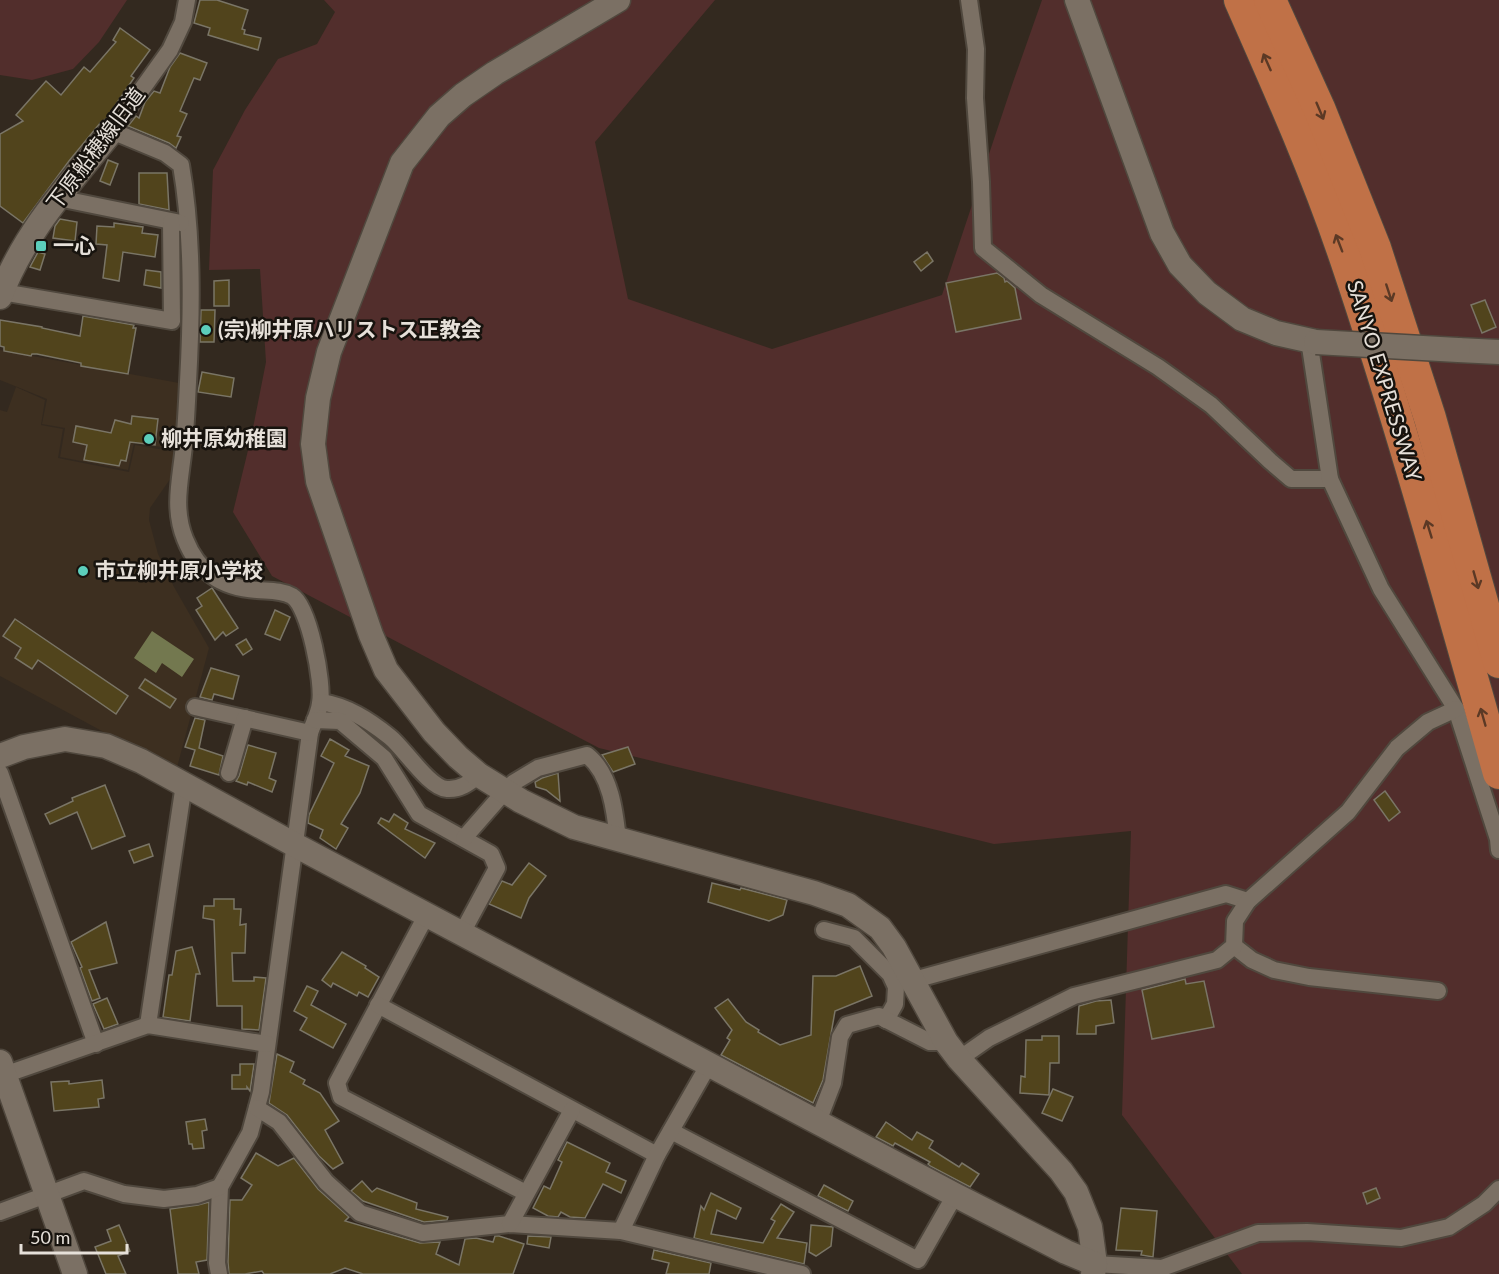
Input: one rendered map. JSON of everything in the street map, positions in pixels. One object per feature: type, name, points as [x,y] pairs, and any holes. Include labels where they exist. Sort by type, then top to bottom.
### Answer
[{"type":"highway","name":"SANYO EXPRESSWAY","points":[[1240,0],[1292,117],[1346,259],[1411,468],[1499,773]]},
{"type":"highway","name":"SANYO EXPRESSWAY","points":[[1270,0],[1319,108],[1375,248],[1430,418],[1499,662]]},
{"type":"street","name":"下原船穂線旧道","points":[[1,295],[24,246],[58,198],[112,131],[170,50],[183,22],[187,0]]},
{"type":"street","points":[[618,0],[495,73],[463,95],[439,116],[417,141],[402,163],[387,199],[328,352],[318,398],[313,444],[318,482],[363,614],[386,670],[434,732],[479,775],[521,801],[574,827],[814,893],[848,905],[880,928],[914,980],[953,1051],[1061,1171],[1076,1192],[1090,1227],[1094,1269]]},
{"type":"street","points":[[969,0],[976,49],[975,98],[983,248],[1041,295],[1158,367],[1211,405],[1291,479],[1330,479]]},
{"type":"street","points":[[1077,0],[1162,233],[1180,265],[1207,293],[1242,319],[1276,333],[1312,341],[1498,354]]},
{"type":"street","points":[[1,295],[172,321],[180,223],[187,196],[181,165],[165,153],[112,131]]},
{"type":"street","points":[[58,198],[180,223]]},
{"type":"street","points":[[180,223],[190,345],[178,517],[192,555],[210,576],[220,582],[254,590],[279,591],[294,597],[302,607],[315,650],[321,702],[312,726],[261,1092],[250,1133],[220,1187],[217,1263],[219,1274]]},
{"type":"street","points":[[1312,341],[1330,479],[1381,589],[1456,709],[1498,839],[1499,850]]},
{"type":"street","points":[[321,702],[351,710],[391,737],[434,783],[445,789],[464,786],[479,775]]},
{"type":"street","points":[[195,707],[245,718],[312,726],[340,721],[384,758],[419,814],[491,854],[497,868],[462,933]]},
{"type":"street","points":[[818,1122],[834,1083],[840,1037],[847,1025],[879,1016],[953,1051],[989,1038],[1074,996],[1217,960],[1234,946],[1235,921],[1248,902],[1348,812],[1397,748],[1428,723],[1456,709]]},
{"type":"street","points":[[229,773],[245,718]]},
{"type":"street","points":[[0,756],[24,747],[65,739],[106,746],[141,760],[295,845],[1066,1252],[1094,1269],[1162,1268],[1258,1233],[1307,1232],[1401,1238],[1449,1227],[1484,1204],[1499,1189]]},
{"type":"street","points":[[513,783],[538,768],[587,755],[594,761],[609,790],[618,840]]},
{"type":"street","points":[[0,772],[96,1044]]},
{"type":"street","points":[[148,1025],[184,784]]},
{"type":"street","points":[[464,838],[499,798]]},
{"type":"street","points":[[914,980],[1226,894],[1248,902]]},
{"type":"street","points":[[427,914],[337,1083],[341,1097],[526,1193]]},
{"type":"street","points":[[824,930],[855,938],[890,974],[896,987],[896,996],[895,1004],[886,1020]]},
{"type":"street","points":[[1234,946],[1252,960],[1274,970],[1310,977],[1438,991]]},
{"type":"street","points":[[378,1005],[657,1155]]},
{"type":"street","points":[[75,1274],[2,1069],[96,1044],[148,1025],[267,1044]]},
{"type":"street","points":[[621,1231],[657,1155],[709,1064]]},
{"type":"street","points":[[257,1108],[279,1122],[326,1182],[360,1213],[423,1233],[510,1224],[621,1231],[802,1274]]},
{"type":"street","points":[[510,1224],[572,1110]]},
{"type":"street","points":[[671,1131],[918,1260],[955,1195]]},
{"type":"street","points":[[0,1212],[84,1181],[124,1194],[164,1199],[197,1195],[220,1187]]},
{"type":"shaded area","points":[[0,0],[127,0],[99,42],[73,69],[32,80],[0,75]]},
{"type":"shaded area","points":[[324,0],[715,0],[595,142],[628,299],[772,349],[942,295],[1042,0],[1499,0],[1499,1274],[1242,1274],[1122,1115],[1131,831],[994,844],[599,748],[272,576],[233,512],[266,362],[260,269],[209,270],[213,170],[245,110],[278,59],[317,44],[335,12]]},
{"type":"shaded area","points":[[0,350],[179,383],[176,449],[134,443],[128,470],[60,457],[65,428],[42,424],[47,399],[0,380]]},
{"type":"shaded area","name":"市立柳井原小学校","points":[[16,387],[45,400],[41,425],[63,429],[58,458],[129,472],[135,445],[176,452],[175,472],[150,508],[149,520],[158,554],[209,648],[176,771],[0,676],[0,410],[7,412]]},
{"type":"shaded area","points":[[152,631],[194,659],[182,677],[162,663],[156,673],[134,658]]},
{"type":"building","points":[[200,0],[217,0],[248,10],[242,29],[245,30],[244,34],[261,38],[258,50],[208,35],[210,28],[194,23]]},
{"type":"building","points":[[120,28],[150,50],[131,76],[134,78],[109,117],[101,122],[69,161],[23,223],[0,206],[0,134],[23,121],[16,115],[46,81],[61,95],[84,67],[90,72],[116,42],[113,40]]},
{"type":"building","points":[[180,53],[207,63],[200,80],[194,78],[180,111],[187,114],[177,136],[181,137],[176,148],[128,126],[136,116],[139,118],[145,102],[154,91],[160,93],[170,67]]},
{"type":"building","points":[[108,160],[118,164],[110,185],[100,181]]},
{"type":"building","points":[[139,173],[167,173],[169,210],[139,204]]},
{"type":"building","points":[[60,219],[77,222],[75,241],[53,238],[55,226]]},
{"type":"building","points":[[114,223],[143,227],[142,233],[158,235],[155,257],[123,252],[119,281],[103,278],[107,245],[96,244],[97,226],[114,227]]},
{"type":"building","points":[[38,252],[45,254],[40,270],[30,267]]},
{"type":"building","points":[[927,252],[933,261],[921,271],[914,262]]},
{"type":"building","points":[[146,270],[161,272],[161,288],[144,285]]},
{"type":"building","points":[[997,273],[1015,288],[1021,319],[956,332],[946,283]]},
{"type":"building","points":[[229,280],[229,306],[214,306],[214,281]]},
{"type":"building","points":[[1485,300],[1496,327],[1482,333],[1471,305]]},
{"type":"building","name":"(宗)柳井原ハリストス正教会","points":[[201,310],[215,310],[214,342],[200,342]]},
{"type":"building","points":[[83,316],[134,325],[133,328],[136,328],[128,374],[81,366],[81,363],[37,354],[31,356],[4,351],[4,347],[0,346],[0,320],[80,336]]},
{"type":"building","points":[[202,372],[234,378],[231,397],[198,392]]},
{"type":"building","points":[[132,416],[158,419],[155,445],[130,442],[126,461],[121,460],[119,466],[84,460],[87,445],[73,442],[76,426],[111,433],[115,420],[131,424]]},
{"type":"building","points":[[212,588],[238,628],[226,636],[223,632],[215,640],[196,610],[202,606],[197,598]]},
{"type":"building","points":[[275,610],[290,617],[280,640],[265,634]]},
{"type":"building","points":[[15,619],[128,696],[116,714],[38,660],[32,669],[15,658],[21,648],[3,636]]},
{"type":"building","points":[[246,639],[252,649],[243,655],[236,645]]},
{"type":"building","points":[[211,668],[239,676],[233,699],[214,694],[212,700],[200,697]]},
{"type":"building","points":[[145,679],[176,699],[170,708],[139,688]]},
{"type":"building","points":[[195,718],[205,720],[199,748],[223,756],[219,775],[190,766],[195,750],[185,747]]},
{"type":"building","points":[[330,739],[349,750],[345,756],[369,766],[360,793],[341,824],[348,828],[336,849],[320,838],[323,830],[308,823],[309,815],[334,763],[321,756]]},
{"type":"building","points":[[248,745],[276,753],[269,778],[276,781],[272,792],[248,782],[247,785],[236,781]]},
{"type":"building","points":[[628,747],[635,764],[613,772],[602,755]]},
{"type":"building","points":[[558,773],[560,801],[546,790],[536,787],[535,782]]},
{"type":"building","points":[[105,785],[125,836],[92,849],[77,812],[50,824],[45,814],[73,801],[72,798]]},
{"type":"building","points":[[1385,791],[1400,812],[1389,821],[1374,800]]},
{"type":"building","points":[[394,814],[408,823],[405,829],[435,843],[425,858],[378,823],[381,818],[389,822]]},
{"type":"building","points":[[149,844],[153,856],[134,863],[129,851]]},
{"type":"building","points":[[529,863],[546,876],[529,898],[521,918],[489,904],[502,881],[512,885]]},
{"type":"building","points":[[712,883],[787,900],[783,915],[769,921],[708,902]]},
{"type":"building","points":[[214,899],[234,899],[234,909],[241,909],[240,925],[246,924],[245,953],[232,953],[233,981],[254,981],[254,977],[266,978],[259,1030],[242,1029],[242,1006],[217,1006],[214,920],[203,918],[204,906],[214,906]]},
{"type":"building","points":[[106,922],[117,963],[89,970],[100,998],[92,1001],[80,968],[82,967],[71,942]]},
{"type":"building","points":[[192,947],[200,974],[196,974],[190,1021],[163,1017],[169,975],[172,975],[176,951]]},
{"type":"building","points":[[342,952],[366,966],[365,968],[379,977],[368,997],[359,992],[357,996],[333,983],[331,987],[322,980]]},
{"type":"building","points":[[860,966],[872,996],[835,1011],[823,1080],[813,1103],[721,1055],[730,1040],[727,1038],[732,1030],[715,1008],[728,999],[746,1022],[780,1045],[811,1035],[813,976],[836,976]]},
{"type":"building","points":[[1185,979],[1186,984],[1204,981],[1214,1027],[1152,1039],[1142,990]]},
{"type":"building","points":[[307,986],[318,991],[311,1005],[346,1024],[333,1048],[300,1030],[307,1018],[294,1011]]},
{"type":"building","points":[[107,998],[118,1024],[104,1029],[93,1004]]},
{"type":"building","points":[[1111,1000],[1114,1023],[1096,1026],[1096,1034],[1077,1034],[1079,1006]]},
{"type":"building","points":[[1042,1036],[1059,1036],[1059,1063],[1050,1063],[1049,1095],[1020,1093],[1021,1076],[1025,1077],[1026,1040],[1042,1040]]},
{"type":"building","points":[[277,1054],[294,1062],[290,1072],[305,1080],[303,1084],[320,1093],[339,1121],[325,1130],[343,1163],[333,1169],[319,1156],[287,1115],[269,1103]]},
{"type":"building","points":[[240,1064],[254,1064],[250,1091],[247,1087],[247,1089],[232,1089],[232,1075],[240,1075]]},
{"type":"building","points":[[102,1080],[104,1098],[98,1099],[99,1107],[54,1111],[51,1082],[69,1081],[69,1084]]},
{"type":"building","points":[[1053,1089],[1073,1097],[1062,1121],[1042,1113]]},
{"type":"building","points":[[205,1119],[207,1130],[202,1131],[204,1148],[193,1149],[192,1144],[189,1144],[186,1122]]},
{"type":"building","points":[[886,1122],[912,1140],[917,1132],[933,1141],[929,1148],[959,1167],[962,1163],[979,1174],[970,1187],[930,1166],[928,1164],[930,1162],[895,1143],[893,1146],[876,1137]]},
{"type":"building","points":[[567,1142],[610,1163],[606,1172],[626,1181],[621,1193],[603,1184],[585,1218],[570,1217],[561,1212],[558,1217],[548,1216],[533,1208],[544,1186],[550,1189],[562,1162],[558,1160]]},
{"type":"building","points":[[256,1153],[278,1166],[294,1158],[318,1189],[349,1217],[345,1221],[420,1243],[440,1242],[436,1254],[459,1265],[465,1239],[476,1238],[493,1242],[495,1236],[499,1236],[524,1244],[513,1274],[363,1274],[345,1268],[330,1274],[264,1274],[262,1271],[229,1274],[230,1200],[242,1200],[252,1185],[241,1178]]},
{"type":"building","points":[[362,1181],[372,1192],[377,1188],[417,1203],[416,1209],[448,1217],[447,1220],[424,1222],[363,1201],[351,1191]]},
{"type":"building","points":[[824,1185],[853,1201],[848,1211],[818,1196]]},
{"type":"building","points":[[1376,1188],[1380,1198],[1367,1204],[1363,1193]]},
{"type":"building","points":[[711,1193],[741,1208],[736,1219],[717,1210],[711,1234],[763,1243],[775,1221],[771,1219],[781,1204],[794,1212],[777,1238],[807,1243],[804,1264],[694,1238],[701,1206],[704,1210]]},
{"type":"building","points":[[209,1202],[207,1260],[196,1262],[199,1274],[178,1274],[170,1209]]},
{"type":"building","points":[[1121,1208],[1157,1211],[1153,1257],[1141,1255],[1142,1251],[1116,1250]]},
{"type":"building","points":[[119,1225],[130,1251],[118,1256],[126,1274],[106,1274],[95,1247],[111,1241],[107,1230]]},
{"type":"building","points":[[811,1225],[833,1227],[831,1246],[816,1256],[809,1252]]},
{"type":"building","points":[[528,1236],[551,1237],[549,1248],[527,1244]]},
{"type":"building","points":[[654,1250],[711,1263],[709,1274],[666,1274],[669,1263],[652,1259]]},
{"type":"place","name":"一心","points":[[41,246]]},
{"type":"place","name":"(宗)柳井原ハリストス正教会","points":[[206,330]]},
{"type":"place","name":"柳井原幼稚園","points":[[149,439]]},
{"type":"place","name":"市立柳井原小学校","points":[[83,571]]}]
